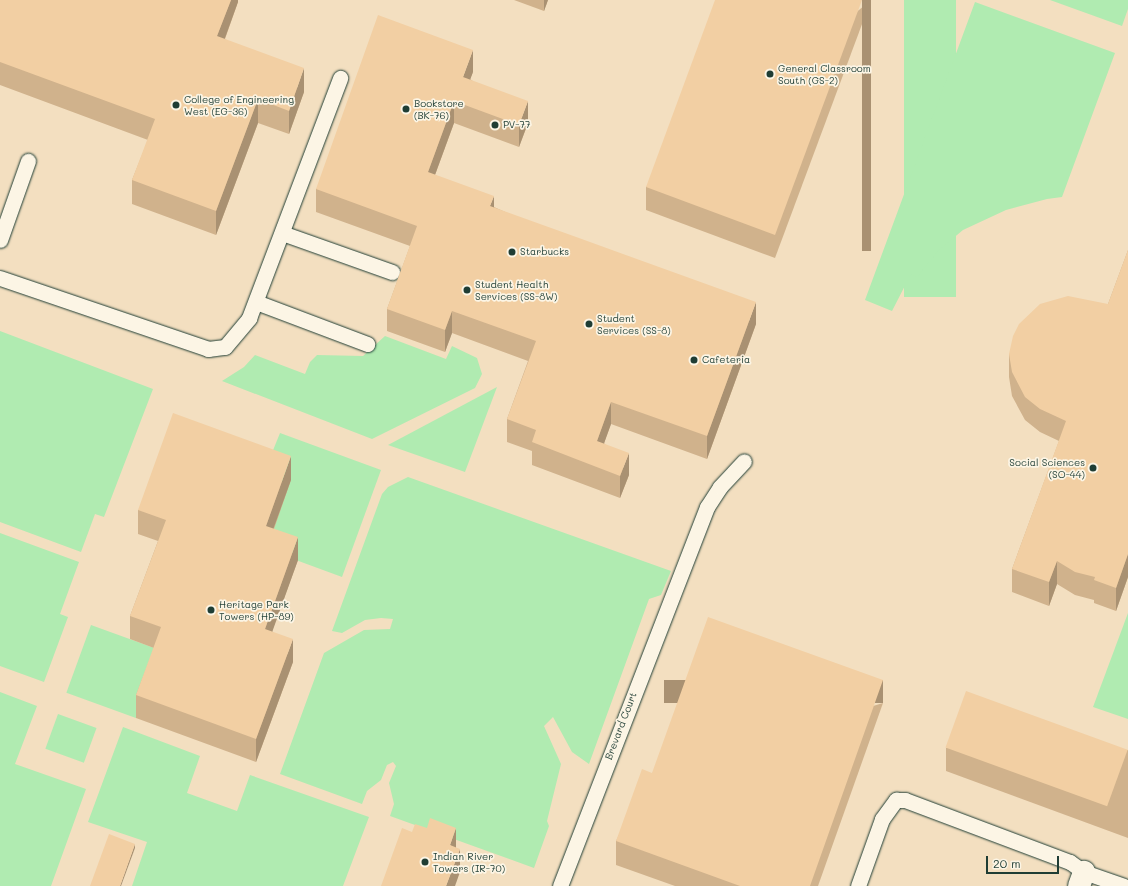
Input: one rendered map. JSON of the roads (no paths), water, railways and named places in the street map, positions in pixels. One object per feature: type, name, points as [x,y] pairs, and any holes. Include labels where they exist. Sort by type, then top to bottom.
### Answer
[{"type":"lane","points":[[0,278],[208,349],[219,350],[225,348],[242,330],[256,302],[340,78]]},
{"type":"lane","points":[[0,240],[28,161]]},
{"type":"lane","points":[[282,233],[392,272]]},
{"type":"lane","points":[[256,302],[367,344]]},
{"type":"lane","name":"Brevard Court","points":[[560,886],[683,565],[708,507],[720,487],[744,461]]},
{"type":"lane","points":[[858,886],[882,819],[896,800],[905,800],[1070,862],[1082,879],[1124,886]]},
{"type":"place","name":"General Classroom South (GS-2)","points":[[770,74]]},
{"type":"place","name":"College of Engineering West (EG-36)","points":[[176,105]]},
{"type":"place","name":"Bookstore (BK-76)","points":[[406,109]]},
{"type":"place","name":"PV-77","points":[[495,125]]},
{"type":"place","name":"Starbucks","points":[[512,252]]},
{"type":"place","name":"Student Health Services (SS-8W)","points":[[467,290]]},
{"type":"place","name":"Student Services (SS-8)","points":[[589,324]]},
{"type":"place","name":"Cafeteria","points":[[694,360]]},
{"type":"place","name":"Social Sciences (SO-44)","points":[[1093,468]]},
{"type":"place","name":"Heritage Park Towers (HP-89)","points":[[211,610]]},
{"type":"place","name":"Indian River Towers (IR-70)","points":[[425,862]]}]
